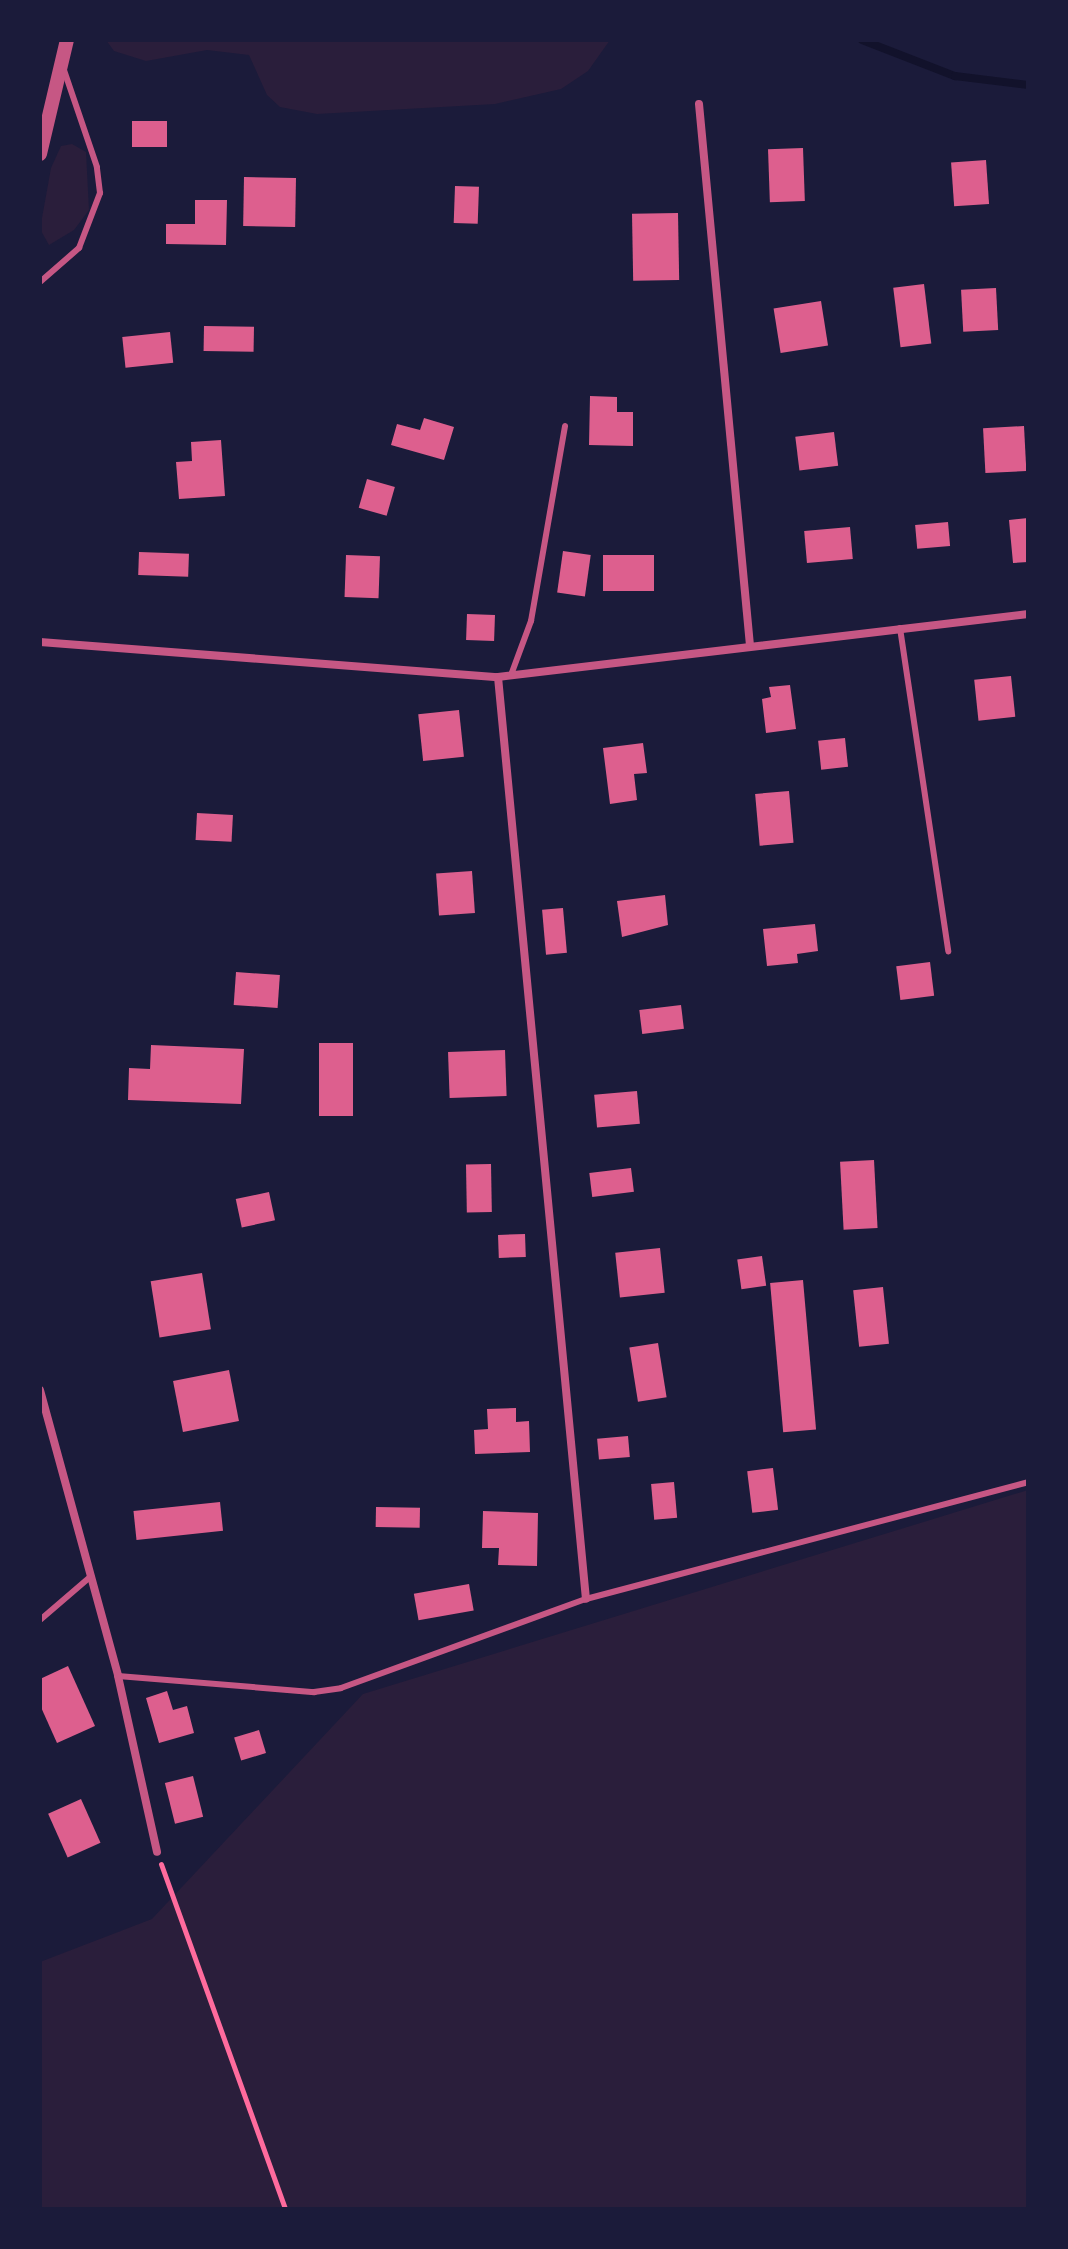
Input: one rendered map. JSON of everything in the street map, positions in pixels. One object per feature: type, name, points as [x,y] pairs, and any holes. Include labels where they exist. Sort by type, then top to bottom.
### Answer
[{"type":"street","points":[[40,154],[67,40]]},
{"type":"street","points":[[699,104],[750,646]]},
{"type":"street","points":[[40,642],[498,677],[1028,614]]},
{"type":"street","points":[[498,677],[586,1599]]},
{"type":"street","points":[[40,1390],[118,1676],[157,1852]]},
{"type":"lane","points":[[40,282],[79,248],[100,193],[97,167],[62,63]]},
{"type":"lane","points":[[510,676],[531,621],[565,426]]},
{"type":"lane","points":[[900,628],[948,951]]},
{"type":"lane","points":[[118,1676],[314,1692],[341,1688],[586,1599],[1028,1482]]},
{"type":"lane","points":[[40,1620],[90,1577]]},
{"type":"path","points":[[157,1852],[285,2209]]},
{"type":"shaded area","points":[[106,40],[610,40],[588,71],[561,89],[495,104],[317,114],[280,107],[267,95],[249,55],[207,50],[146,61],[114,51]]},
{"type":"shaded area","points":[[72,144],[86,152],[89,210],[74,230],[49,245],[40,229],[51,168],[61,146]]},
{"type":"shaded area","points":[[1028,1490],[1028,2209],[40,2209],[40,1962],[152,1919],[363,1694]]},
{"type":"building","points":[[132,121],[167,121],[167,147],[132,147]]},
{"type":"building","points":[[803,148],[805,201],[770,202],[768,149]]},
{"type":"building","points":[[986,160],[989,204],[954,206],[951,162]]},
{"type":"building","points":[[244,177],[296,178],[295,227],[243,226]]},
{"type":"building","points":[[455,186],[479,187],[478,224],[454,223]]},
{"type":"building","points":[[195,200],[227,200],[226,245],[166,244],[166,224],[195,224]]},
{"type":"building","points":[[678,213],[679,280],[633,281],[632,214]]},
{"type":"building","points":[[924,284],[931,344],[901,347],[893,288]]},
{"type":"building","points":[[996,288],[998,330],[963,332],[961,290]]},
{"type":"building","points":[[821,301],[828,345],[781,353],[774,309]]},
{"type":"building","points":[[204,326],[254,327],[254,352],[204,351]]},
{"type":"building","points":[[170,332],[173,363],[126,368],[122,337]]},
{"type":"building","points":[[590,396],[617,397],[617,412],[633,412],[633,446],[589,445]]},
{"type":"building","points":[[424,418],[454,427],[444,460],[391,445],[397,424],[420,430]]},
{"type":"building","points":[[1024,426],[1026,471],[985,473],[983,428]]},
{"type":"building","points":[[834,432],[838,466],[799,470],[795,437]]},
{"type":"building","points":[[221,440],[225,496],[179,499],[176,462],[192,461],[191,442]]},
{"type":"building","points":[[367,479],[395,487],[387,516],[359,508]]},
{"type":"building","points":[[1028,518],[1028,562],[1013,563],[1009,520]]},
{"type":"building","points":[[948,522],[950,546],[917,549],[915,525]]},
{"type":"building","points":[[850,527],[853,559],[807,563],[804,531]]},
{"type":"building","points":[[563,551],[591,555],[585,596],[557,593]]},
{"type":"building","points":[[139,552],[189,554],[188,577],[138,575]]},
{"type":"building","points":[[346,555],[380,556],[379,598],[345,597]]},
{"type":"building","points":[[603,555],[654,555],[654,591],[603,591]]},
{"type":"building","points":[[467,614],[495,615],[494,641],[466,640]]},
{"type":"building","points":[[1011,676],[1015,717],[978,721],[974,680]]},
{"type":"building","points":[[790,685],[796,729],[766,733],[762,699],[771,697],[769,687]]},
{"type":"building","points":[[459,710],[464,757],[423,761],[418,714]]},
{"type":"building","points":[[845,738],[848,767],[821,770],[818,741]]},
{"type":"building","points":[[643,743],[647,773],[634,774],[637,800],[610,804],[603,748]]},
{"type":"building","points":[[789,791],[794,843],[760,846],[755,794]]},
{"type":"building","points":[[197,813],[233,815],[232,842],[196,840]]},
{"type":"building","points":[[472,871],[475,913],[439,915],[436,874]]},
{"type":"building","points":[[665,895],[668,925],[622,937],[617,901]]},
{"type":"building","points":[[563,908],[567,953],[546,955],[542,910]]},
{"type":"building","points":[[815,924],[818,951],[797,954],[798,963],[767,966],[763,929]]},
{"type":"building","points":[[930,962],[934,996],[900,1000],[896,966]]},
{"type":"building","points":[[236,972],[280,975],[278,1008],[234,1005]]},
{"type":"building","points":[[681,1005],[684,1029],[642,1034],[639,1010]]},
{"type":"building","points":[[319,1043],[353,1043],[353,1116],[319,1116]]},
{"type":"building","points":[[151,1045],[244,1049],[241,1104],[128,1100],[129,1068],[150,1069]]},
{"type":"building","points":[[505,1050],[507,1096],[450,1098],[448,1052]]},
{"type":"building","points":[[637,1091],[640,1124],[597,1128],[594,1095]]},
{"type":"building","points":[[874,1160],[878,1228],[844,1230],[840,1162]]},
{"type":"building","points":[[466,1164],[491,1164],[492,1212],[467,1212]]},
{"type":"building","points":[[631,1168],[634,1192],[592,1197],[589,1173]]},
{"type":"building","points":[[269,1192],[275,1220],[242,1227],[236,1199]]},
{"type":"building","points":[[525,1234],[526,1257],[499,1258],[498,1235]]},
{"type":"building","points":[[660,1248],[665,1293],[620,1297],[615,1253]]},
{"type":"building","points":[[762,1256],[766,1286],[741,1289],[737,1259]]},
{"type":"building","points":[[202,1273],[211,1329],[160,1337],[151,1281]]},
{"type":"building","points":[[803,1280],[816,1429],[783,1432],[770,1283]]},
{"type":"building","points":[[883,1287],[889,1344],[859,1347],[853,1290]]},
{"type":"building","points":[[658,1343],[667,1397],[638,1402],[629,1348]]},
{"type":"building","points":[[229,1370],[239,1421],[183,1432],[173,1381]]},
{"type":"building","points":[[516,1408],[516,1422],[529,1421],[530,1452],[475,1454],[474,1430],[488,1429],[487,1409]]},
{"type":"building","points":[[628,1436],[630,1457],[599,1460],[597,1439]]},
{"type":"building","points":[[773,1468],[778,1510],[752,1513],[747,1471]]},
{"type":"building","points":[[674,1482],[677,1518],[654,1520],[651,1484]]},
{"type":"building","points":[[220,1502],[223,1531],[137,1540],[133,1511]]},
{"type":"building","points":[[376,1507],[420,1508],[420,1528],[376,1527]]},
{"type":"building","points":[[483,1511],[538,1513],[537,1566],[498,1565],[499,1548],[482,1548]]},
{"type":"building","points":[[469,1584],[474,1611],[419,1620],[414,1594]]},
{"type":"building","points":[[68,1666],[95,1726],[57,1743],[40,1705],[40,1679]]},
{"type":"building","points":[[167,1691],[173,1710],[187,1706],[194,1733],[159,1743],[146,1698]]},
{"type":"building","points":[[259,1730],[266,1753],[241,1761],[234,1738]]},
{"type":"building","points":[[193,1776],[203,1817],[175,1824],[165,1783]]},
{"type":"building","points":[[81,1799],[101,1843],[68,1857],[48,1814]]},
{"type":"waterway","points":[[862,40],[955,76],[1028,85]]}]
